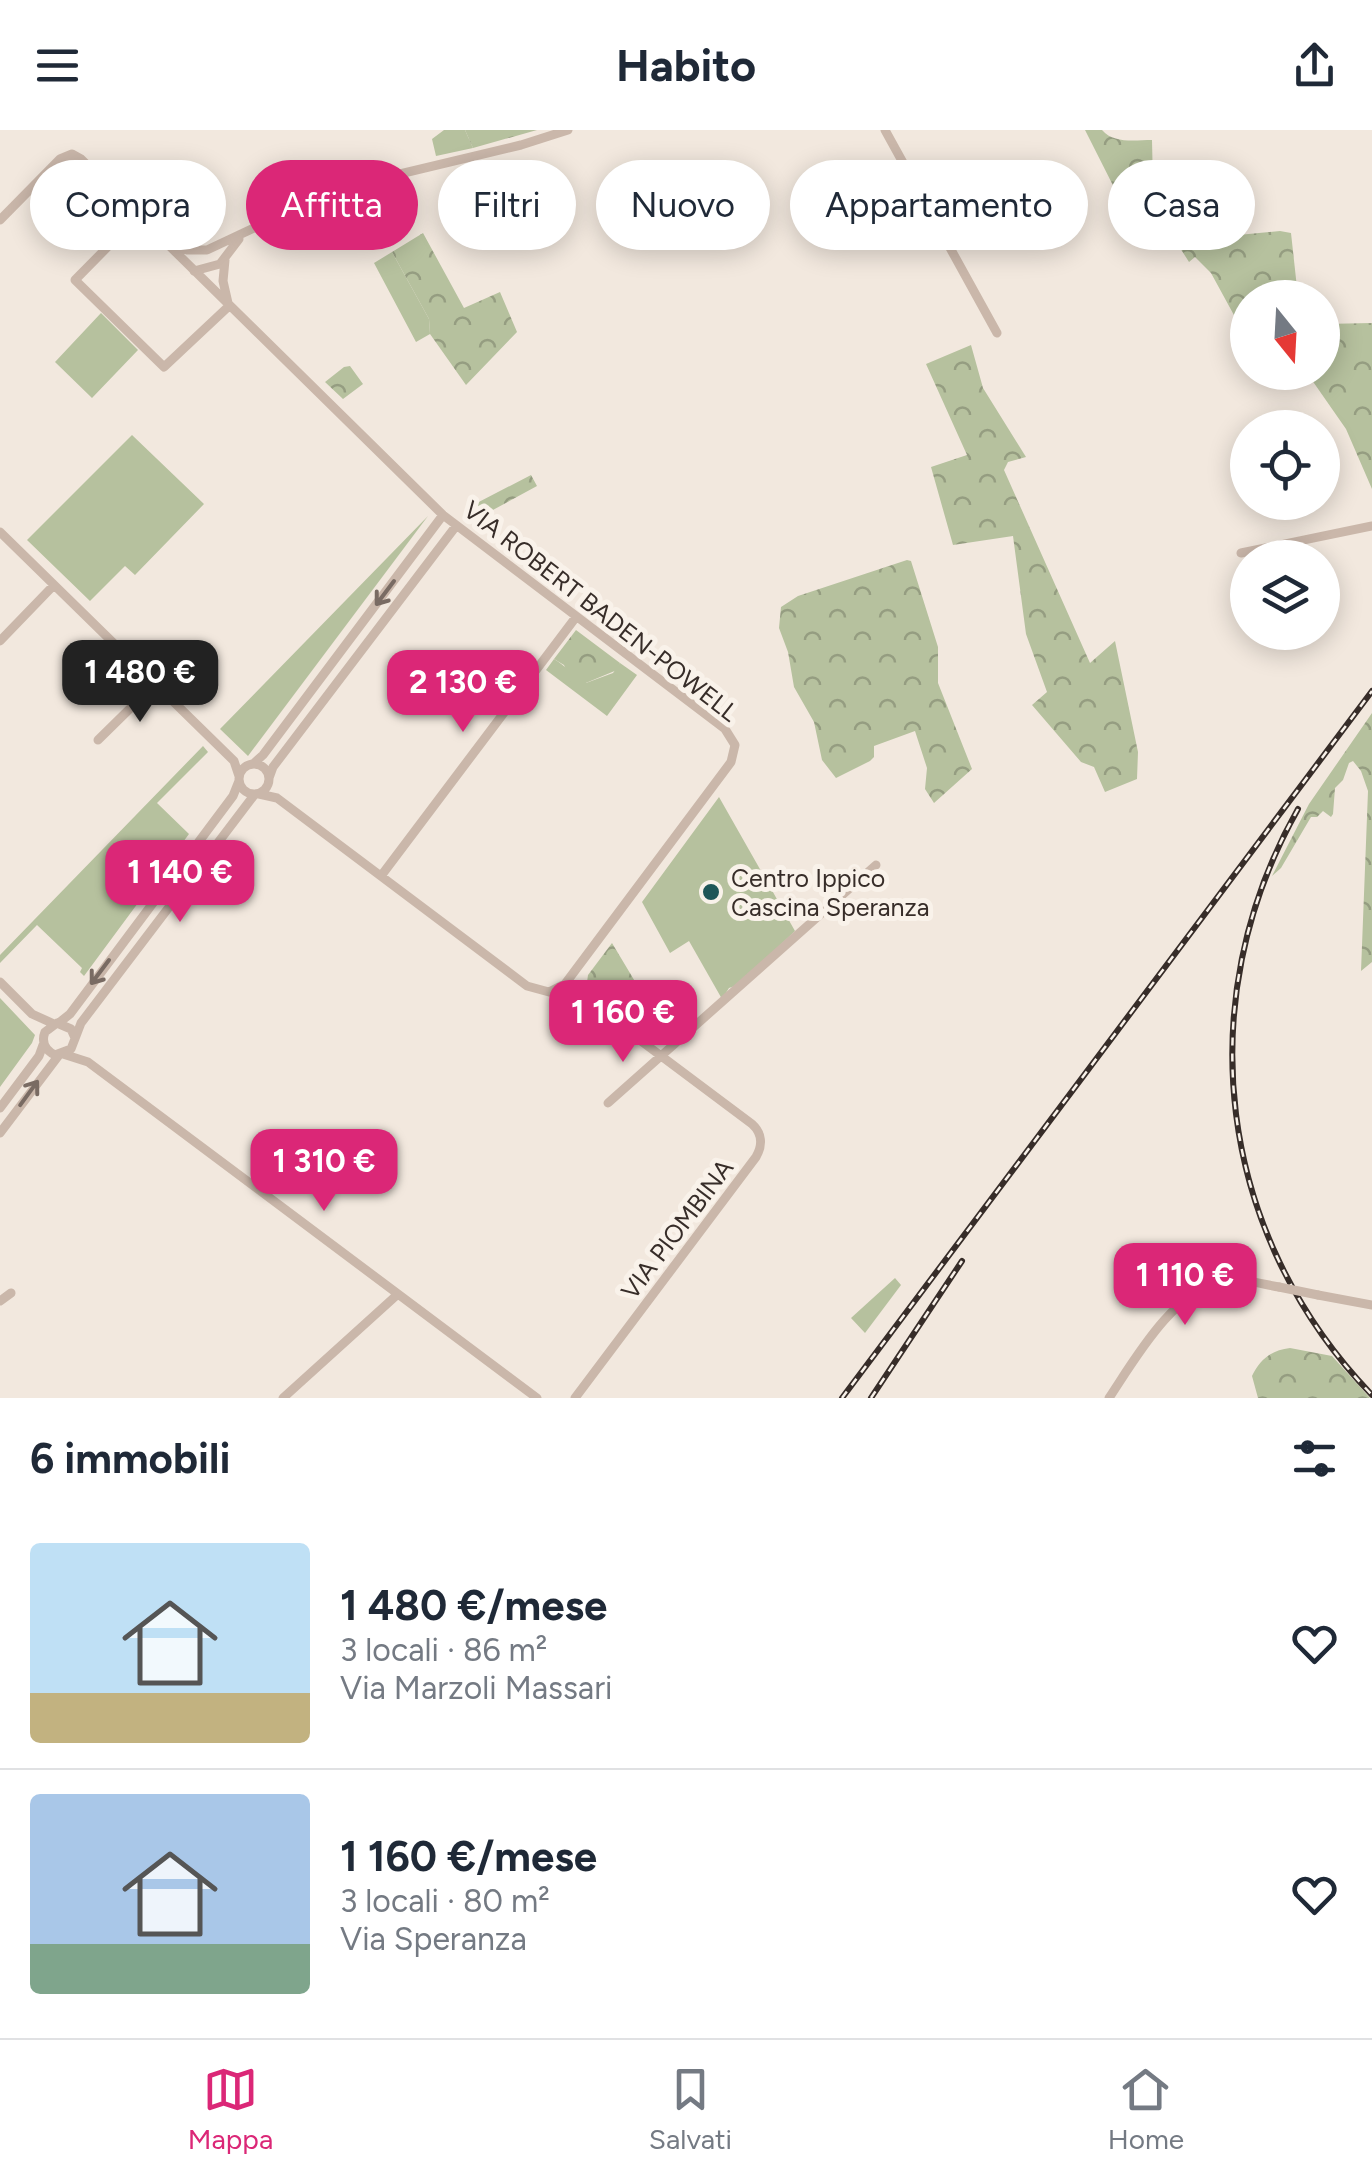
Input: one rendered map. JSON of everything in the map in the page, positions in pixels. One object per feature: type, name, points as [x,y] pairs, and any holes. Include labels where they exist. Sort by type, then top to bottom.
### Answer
[{"type":"street","points":[[226,242],[337,188],[568,130]]},
{"type":"street","points":[[885,130],[997,333]]},
{"type":"street","name":"VIA ROBERT BADEN-POWELL","points":[[0,220],[30,191]]},
{"type":"street","points":[[104,250],[74,280],[164,367],[228,306],[223,274],[226,260],[245,233]]},
{"type":"street","name":"VIA ROBERT BADEN-POWELL","points":[[174,250],[443,515],[726,728],[733,738],[735,750],[723,773],[565,984]]},
{"type":"street","points":[[207,250],[194,271],[210,269],[226,260]]},
{"type":"street","points":[[0,1108],[39,1056],[43,1039],[70,1014],[233,796],[239,778],[264,755],[443,515]]},
{"type":"street","points":[[0,1133],[61,1055],[71,1049],[82,1023],[269,780],[276,764],[456,526]]},
{"type":"street","points":[[1302,540],[1372,526]]},
{"type":"street","points":[[0,532],[234,761],[242,789],[277,798],[527,986],[549,992],[565,984]]},
{"type":"street","points":[[0,641],[54,585]]},
{"type":"street","points":[[381,876],[576,617]]},
{"type":"street","points":[[98,740],[155,684]]},
{"type":"street","points":[[234,761],[262,766],[277,798]]},
{"type":"street","points":[[608,1103],[876,866]]},
{"type":"street","points":[[0,982],[32,1014],[47,1050],[88,1062],[537,1398]]},
{"type":"street","name":"VIA PIOMBINA","points":[[565,984],[756,1127],[760,1147],[575,1398]]},
{"type":"street","points":[[32,1014],[71,1028],[88,1062]]},
{"type":"street","points":[[1108,1398],[1139,1353],[1193,1294],[1212,1284],[1234,1280],[1372,1305]]},
{"type":"street","points":[[0,1301],[11,1293]]},
{"type":"street","points":[[283,1398],[398,1294]]},
{"type":"green space","points":[[444,130],[465,130],[473,148],[436,156],[432,139]]},
{"type":"green space","points":[[465,130],[537,130],[473,148]]},
{"type":"green space","points":[[1085,130],[1102,130],[1132,141],[1152,140],[1152,160],[1108,160],[1108,176]]},
{"type":"green space","points":[[1280,231],[1291,233],[1296,280],[1230,280],[1230,308],[1211,273],[1195,257],[1189,262],[1181,250],[1255,250],[1255,233]]},
{"type":"green space","points":[[423,233],[464,308],[500,292],[517,332],[466,385],[430,334],[429,319],[392,252],[418,250],[418,236]]},
{"type":"green space","points":[[392,252],[429,319],[430,334],[416,342],[374,263]]},
{"type":"green space","points":[[101,313],[138,350],[92,398],[55,362]]},
{"type":"green space","points":[[1372,323],[1372,489],[1340,420],[1340,410],[1333,410],[1319,390],[1340,390],[1340,324]]},
{"type":"green space","points":[[971,345],[983,388],[1026,457],[1008,462],[1004,470],[1090,663],[1115,641],[1138,752],[1137,779],[1105,792],[1094,767],[1081,762],[1032,705],[1047,692],[1026,634],[1013,536],[953,545],[931,467],[967,455],[926,364]]},
{"type":"green space","points":[[350,366],[363,384],[343,399],[325,382]]},
{"type":"green space","points":[[132,435],[204,504],[135,575],[125,566],[90,601],[27,540]]},
{"type":"green space","points":[[531,475],[537,486],[480,517],[473,505]]},
{"type":"green space","points":[[428,516],[248,756],[220,729]]},
{"type":"green space","points":[[911,561],[938,647],[938,683],[972,769],[934,803],[925,789],[927,768],[915,731],[874,746],[870,761],[836,778],[822,760],[814,722],[794,687],[779,628],[781,607],[798,596]]},
{"type":"green space","points":[[576,630],[620,663],[617,670],[581,685],[572,684],[564,665],[554,659]]},
{"type":"green space","points":[[554,659],[586,683],[613,673],[620,663],[637,675],[607,716],[546,670]]},
{"type":"green space","points":[[1372,713],[1372,962],[1361,971],[1368,791],[1353,761],[1335,788],[1331,817],[1323,811],[1311,817],[1281,868],[1272,876],[1309,804]]},
{"type":"green space","points":[[203,746],[208,752],[157,803],[189,834],[84,976],[82,968],[37,925],[0,963],[0,955]]},
{"type":"green space","name":"Centro Ippico Cascina Speranza","points":[[719,797],[795,931],[738,985],[729,988],[722,999],[689,941],[670,953],[642,902]]},
{"type":"green space","points":[[612,943],[670,1040],[668,1044],[587,982]]},
{"type":"green space","points":[[0,998],[35,1035],[0,1087]]},
{"type":"green space","points":[[895,1278],[901,1285],[865,1333],[851,1318]]},
{"type":"green space","points":[[1290,1348],[1332,1356],[1370,1398],[1258,1398],[1252,1376],[1255,1370],[1272,1354]]},
{"type":"railway","points":[[842,1398],[1372,691]]},
{"type":"railway","points":[[1298,809],[1264,883],[1242,959],[1233,1037],[1236,1114],[1252,1190],[1280,1263],[1320,1332],[1372,1395]]},
{"type":"railway","points":[[871,1398],[962,1261]]},
{"type":"place","name":"Centro Ippico Cascina Speranza","points":[[711,892]]}]
